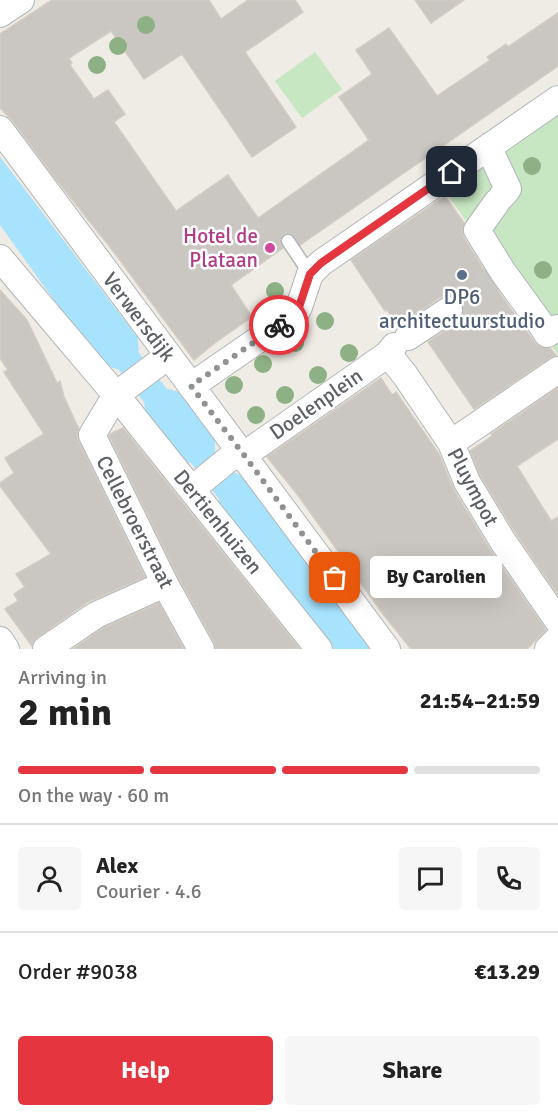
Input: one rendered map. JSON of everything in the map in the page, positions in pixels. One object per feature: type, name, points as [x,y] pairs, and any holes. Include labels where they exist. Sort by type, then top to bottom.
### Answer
[{"type":"street","points":[[0,14],[21,0]]},
{"type":"street","points":[[191,386],[294,315],[315,268],[558,99]]},
{"type":"street","name":"Verwersdijk","points":[[0,129],[162,360],[191,386],[237,456],[387,649]]},
{"type":"street","points":[[490,146],[508,189],[477,231],[547,334],[557,328]]},
{"type":"street","points":[[1,260],[122,391],[162,360]]},
{"type":"street","name":"Doelenplein","points":[[198,483],[449,310]]},
{"type":"street","name":"Pluympot","points":[[397,346],[405,375],[451,443],[467,482],[502,540],[558,621]]},
{"type":"street","points":[[451,443],[558,370]]},
{"type":"street","name":"Dertienhuizen","points":[[122,391],[198,483],[319,649]]},
{"type":"street","name":"Cellebroerstraat","points":[[122,391],[92,435],[165,584],[201,649]]},
{"type":"street","points":[[46,649],[96,615],[165,584]]},
{"type":"street","points":[[548,649],[558,639]]},
{"type":"street","points":[[0,640],[6,649]]},
{"type":"lane","points":[[288,241],[315,268]]},
{"type":"green space","points":[[315,52],[342,89],[302,118],[275,81]]},
{"type":"green space","points":[[558,105],[558,355],[442,186]]},
{"type":"water","points":[[0,157],[138,338],[139,360],[124,371],[100,364],[0,225]]},
{"type":"water","points":[[157,386],[183,393],[215,436],[215,450],[201,462],[182,463],[147,422],[143,396]]},
{"type":"water","points":[[233,472],[248,478],[375,649],[332,649],[219,502],[218,484]]},
{"type":"building","points":[[52,0],[209,0],[221,19],[248,0],[295,0],[303,12],[245,52],[296,127],[252,157],[182,54],[144,79],[111,31],[69,58],[72,63],[70,65],[94,99],[108,90],[125,114],[114,122],[176,211],[228,175],[258,218],[369,140],[339,97],[372,74],[356,50],[389,28],[437,96],[490,60],[487,57],[506,44],[508,47],[558,13],[558,66],[300,245],[292,234],[283,235],[280,241],[283,248],[231,285],[252,317],[194,360],[110,247],[12,120],[0,108],[0,34]]},
{"type":"building","points":[[415,0],[464,0],[431,23]]},
{"type":"building","points":[[445,196],[464,223],[462,230],[464,238],[491,281],[535,343],[541,347],[550,348],[556,355],[474,409],[428,342],[457,323],[462,317],[464,310],[461,301],[455,296],[441,297],[398,326],[387,310],[385,311],[351,260]]},
{"type":"building","points":[[0,290],[27,320],[57,383],[60,381],[64,397],[79,429],[77,435],[79,442],[145,577],[88,602],[38,637],[32,646],[5,609],[18,601],[14,594],[25,587],[16,574],[51,554],[0,483],[14,473],[5,458],[44,434],[4,372],[8,370],[0,358]]},
{"type":"building","points":[[381,378],[392,395],[396,392],[439,454],[454,490],[489,548],[546,630],[527,649],[411,649],[267,457]]},
{"type":"building","points":[[558,388],[558,439],[517,466],[551,521],[558,517],[558,595],[480,475],[470,451]]},
{"type":"building","points":[[123,428],[300,649],[216,649],[109,436]]},
{"type":"building","points":[[159,603],[184,649],[73,649],[103,628]]},
{"type":"waterway","points":[[110,337],[227,488]]},
{"type":"tunnel","points":[[449,310],[503,272]]},
{"type":"way so far","points":[[279,325],[191,386],[335,578]]},
{"type":"place","name":"Hotel de Plataan","points":[[270,248]]},
{"type":"place","name":"DP6 architectuurstudio","points":[[462,275]]},
{"type":"place","name":"By Carolien","points":[[335,578]]},
{"type":"route","points":[[279,325],[294,315],[310,274],[321,263],[452,172]]}]
